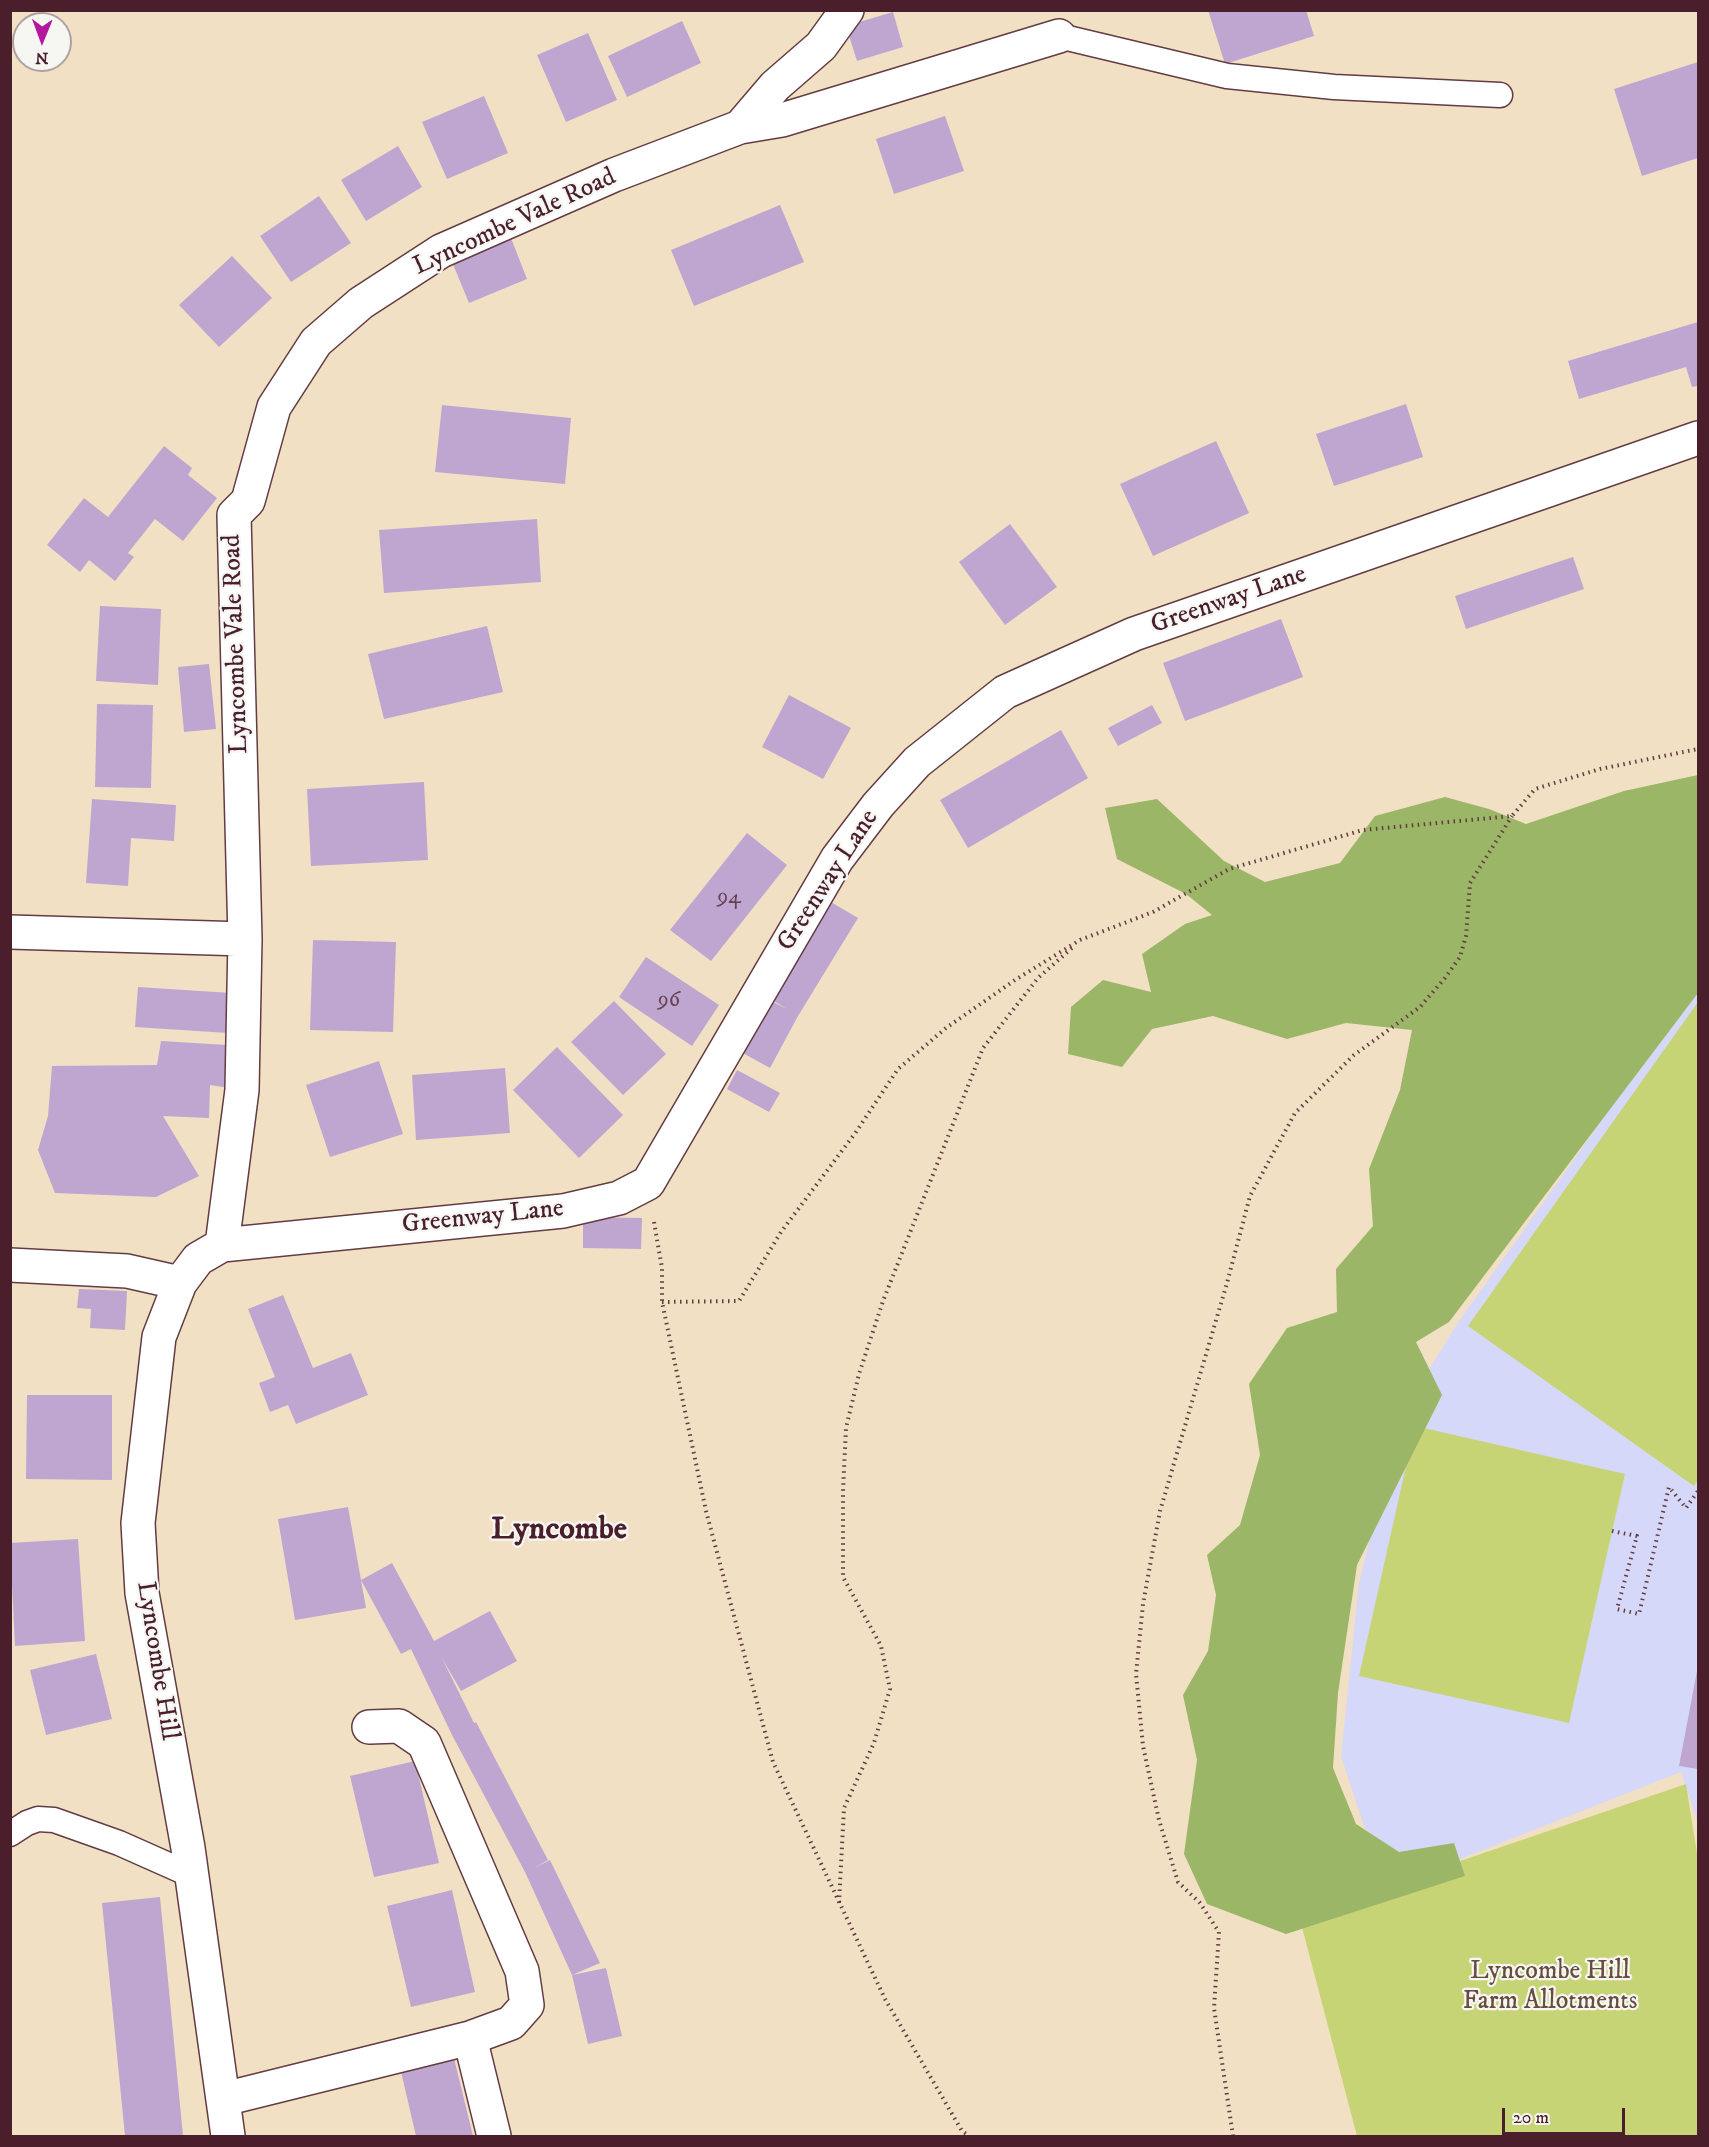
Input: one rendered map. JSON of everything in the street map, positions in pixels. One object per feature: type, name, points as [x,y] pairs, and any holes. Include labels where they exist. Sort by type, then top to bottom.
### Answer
[{"type":"street","name":"Lyncombe Vale Road","points":[[222,1245],[242,1090],[245,939],[234,515],[248,501],[274,407],[315,342],[361,303],[441,251],[614,175],[740,127],[775,86],[821,46],[847,10]]},
{"type":"street","points":[[740,127],[782,120],[1059,36]]},
{"type":"street","name":"Greenway Lane","points":[[222,1245],[563,1211],[619,1198],[648,1183],[837,859],[878,805],[917,762],[1005,692],[1134,634],[1698,438]]},
{"type":"street","points":[[10,932],[245,939]]},
{"type":"street","name":"Lyncombe Hill","points":[[222,1245],[198,1259],[180,1283],[159,1337],[138,1523],[142,1593],[191,1875],[228,2136]]},
{"type":"street","points":[[10,1266],[127,1271],[180,1283]]},
{"type":"street","points":[[224,2098],[470,2038],[511,2023],[527,2005],[522,1971],[423,1743],[399,1726],[369,1727]]},
{"type":"street","points":[[470,2038],[494,2136]]},
{"type":"lane","points":[[1059,36],[1227,76],[1334,87],[1500,95]]},
{"type":"lane","points":[[10,1834],[38,1819],[54,1820],[119,1843],[191,1875]]},
{"type":"path","points":[[1233,2136],[1214,2008],[1219,1932],[1200,1903],[1178,1882],[1159,1820],[1143,1746],[1136,1674],[1143,1604],[1160,1511],[1250,1196],[1295,1113],[1354,1055],[1420,1007],[1460,957],[1466,936],[1470,883],[1512,816],[1535,789],[1600,769],[1698,749]]},
{"type":"path","points":[[662,1302],[739,1301],[781,1232],[856,1132],[898,1069],[946,1028],[1015,980],[1080,940],[1153,912],[1229,869],[1363,830],[1512,816]]},
{"type":"path","points":[[839,1903],[844,1808],[874,1743],[890,1689],[881,1646],[843,1577],[846,1428],[859,1374],[883,1300],[983,1048],[1038,978],[1080,940]]},
{"type":"path","points":[[648,1183],[662,1268],[662,1302],[706,1511],[773,1762],[885,1999],[962,2131],[969,2136]]},
{"type":"path","points":[[1612,1531],[1637,1536],[1617,1609],[1639,1614],[1669,1487],[1686,1508],[1698,1491]]},
{"type":"shaded area","points":[[1698,985],[1698,1823],[1681,1772],[1445,1865],[1397,1855],[1365,1829],[1341,1756],[1359,1583],[1399,1418],[1457,1324]]},
{"type":"green space","points":[[1698,775],[1698,993],[1449,1322],[1416,1342],[1442,1395],[1357,1565],[1338,1693],[1333,1768],[1356,1824],[1399,1852],[1454,1843],[1465,1876],[1286,1934],[1207,1904],[1184,1854],[1197,1760],[1183,1695],[1208,1651],[1216,1595],[1207,1555],[1240,1525],[1260,1455],[1249,1384],[1287,1328],[1337,1312],[1336,1269],[1373,1226],[1369,1169],[1400,1090],[1412,1030],[1346,1023],[1287,1039],[1213,1016],[1152,1029],[1122,1067],[1068,1054],[1071,1007],[1103,980],[1151,992],[1142,954],[1185,924],[1212,915],[1186,894],[1117,859],[1105,808],[1157,799],[1224,861],[1265,882],[1340,863],[1375,816],[1445,797],[1489,809],[1526,824],[1624,791]]},
{"type":"green space","points":[[1698,1002],[1698,1480],[1694,1486],[1468,1326]]},
{"type":"green space","points":[[1415,1426],[1625,1474],[1569,1723],[1359,1676]]},
{"type":"green space","name":"Lyncombe Hill Farm Allotments","points":[[1686,1784],[1698,1860],[1698,2136],[1357,2136],[1299,1916]]},
{"type":"building","points":[[1208,10],[1306,10],[1314,36],[1225,64]]},
{"type":"building","points":[[893,12],[903,47],[857,61],[846,26]]},
{"type":"building","points":[[682,21],[701,63],[627,97],[608,56]]},
{"type":"building","points":[[588,33],[617,100],[566,122],[537,55]]},
{"type":"building","points":[[1698,62],[1698,158],[1642,176],[1614,89]]},
{"type":"building","points":[[484,96],[508,153],[447,179],[422,122]]},
{"type":"building","points":[[945,116],[964,171],[894,194],[876,139]]},
{"type":"building","points":[[398,146],[422,187],[366,221],[341,180]]},
{"type":"building","points":[[319,196],[351,243],[291,282],[260,236]]},
{"type":"building","points":[[780,205],[804,262],[694,306],[671,250]]},
{"type":"building","points":[[509,233],[527,279],[469,303],[450,257]]},
{"type":"building","points":[[232,256],[272,298],[219,347],[179,305]]},
{"type":"building","points":[[1698,322],[1698,386],[1692,387],[1686,367],[1579,399],[1568,361]]},
{"type":"building","points":[[1406,404],[1423,457],[1334,486],[1316,434]]},
{"type":"building","points":[[442,405],[571,418],[565,484],[435,472]]},
{"type":"building","points":[[1216,441],[1249,513],[1153,556],[1120,484]]},
{"type":"building","points":[[164,446],[192,468],[188,475],[217,498],[183,541],[155,519],[128,553],[134,557],[115,581],[89,560],[80,572],[47,545],[84,498],[108,517]]},
{"type":"building","points":[[537,519],[541,582],[384,593],[379,530]]},
{"type":"building","points":[[1010,524],[1057,587],[1005,625],[959,562]]},
{"type":"building","points":[[1573,557],[1584,589],[1466,629],[1455,596]]},
{"type":"building","points":[[100,606],[161,609],[158,685],[96,681]]},
{"type":"building","points":[[1281,619],[1303,677],[1185,721],[1163,663]]},
{"type":"building","points":[[487,626],[503,692],[384,719],[368,654]]},
{"type":"building","points":[[209,664],[216,729],[184,732],[178,667]]},
{"type":"building","points":[[789,695],[851,728],[823,779],[762,747]]},
{"type":"building","points":[[97,704],[153,705],[151,788],[95,787]]},
{"type":"building","points":[[1152,705],[1162,723],[1118,746],[1108,728]]},
{"type":"building","points":[[1061,730],[1088,778],[968,848],[940,800]]},
{"type":"building","points":[[424,782],[428,860],[311,866],[307,789]]},
{"type":"building","points":[[92,799],[176,805],[174,841],[131,838],[128,886],[86,883]]},
{"type":"building","points":[[747,833],[787,865],[711,961],[670,930]]},
{"type":"building","points":[[824,898],[858,918],[798,1016],[770,1068],[739,1051],[767,999],[787,1009],[764,995]]},
{"type":"building","points":[[313,940],[396,942],[393,1032],[310,1030]]},
{"type":"building","points":[[646,957],[719,1005],[692,1046],[619,997]]},
{"type":"building","points":[[138,987],[231,993],[228,1033],[135,1027]]},
{"type":"building","points":[[614,1001],[666,1054],[623,1095],[571,1042]]},
{"type":"building","points":[[161,1041],[243,1046],[242,1090],[210,1085],[209,1118],[163,1116],[199,1176],[156,1197],[55,1193],[38,1150],[48,1116],[52,1066],[157,1065]]},
{"type":"building","points":[[557,1047],[623,1115],[579,1158],[513,1090]]},
{"type":"building","points":[[379,1061],[403,1134],[330,1157],[306,1085]]},
{"type":"building","points":[[505,1068],[510,1133],[416,1140],[412,1075]]},
{"type":"building","points":[[737,1070],[780,1093],[769,1112],[727,1089]]},
{"type":"building","points":[[583,1217],[642,1218],[641,1249],[583,1248]]},
{"type":"building","points":[[79,1289],[127,1291],[125,1330],[90,1328],[91,1309],[77,1308]]},
{"type":"building","points":[[283,1295],[313,1368],[351,1353],[368,1395],[296,1424],[288,1405],[270,1412],[259,1383],[275,1377],[248,1309]]},
{"type":"building","points":[[27,1395],[112,1395],[112,1480],[26,1479]]},
{"type":"building","points":[[348,1507],[366,1608],[295,1620],[278,1519]]},
{"type":"building","points":[[78,1539],[85,1641],[15,1646],[10,1543]]},
{"type":"building","points":[[392,1563],[434,1641],[490,1611],[517,1661],[461,1691],[442,1658],[474,1723],[476,1722],[548,1860],[534,1868],[550,1860],[600,1963],[572,1975],[525,1872],[452,1735],[411,1649],[401,1654],[361,1580]]},
{"type":"building","points":[[96,1654],[112,1719],[46,1735],[30,1670]]},
{"type":"building","points":[[1698,1671],[1698,1769],[1679,1766]]},
{"type":"building","points":[[415,1761],[439,1863],[374,1877],[350,1776]]},
{"type":"building","points":[[452,1890],[475,1992],[411,2007],[387,1906]]},
{"type":"building","points":[[160,1897],[183,2136],[125,2136],[102,1903]]},
{"type":"building","points":[[606,1968],[622,2036],[588,2044],[572,1975]]},
{"type":"building","points":[[452,2050],[473,2136],[416,2136],[399,2063]]},
{"type":"district","name":"Lyncombe","points":[[559,1531]]}]
